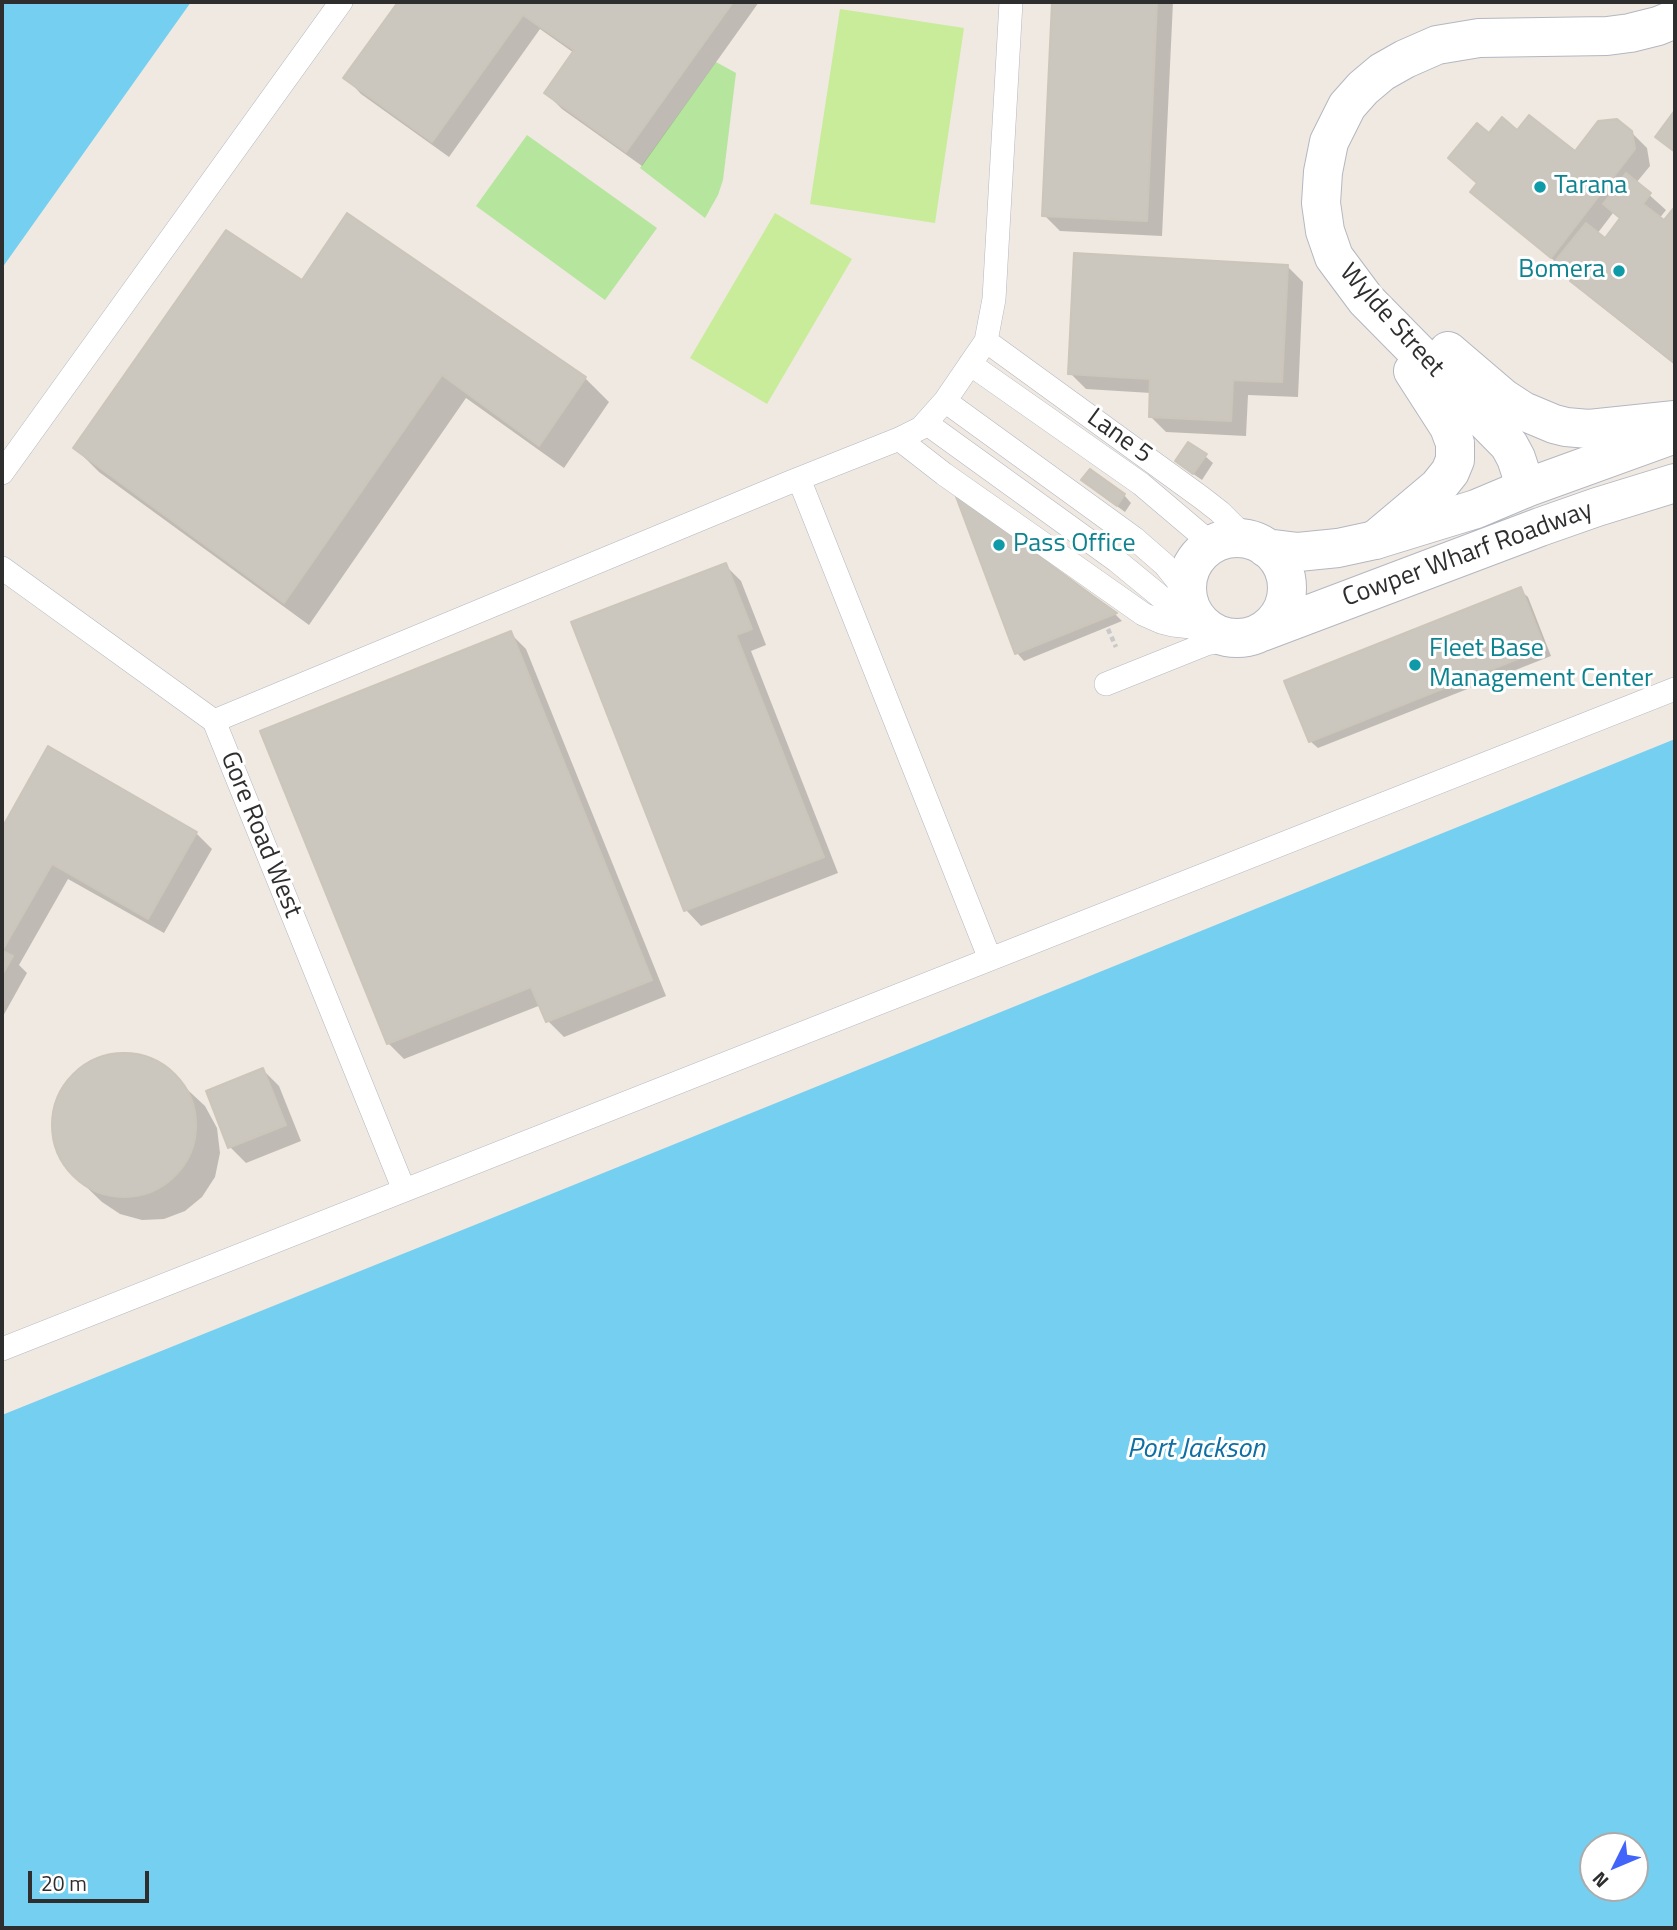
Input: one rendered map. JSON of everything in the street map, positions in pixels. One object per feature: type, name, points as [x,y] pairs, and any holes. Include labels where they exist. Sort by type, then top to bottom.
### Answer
[{"type":"street","name":"Wylde Street","points":[[1540,527],[1516,458],[1509,446],[1384,319],[1348,278],[1334,257],[1325,231],[1321,203],[1322,172],[1329,142],[1347,106],[1363,88],[1382,72],[1437,45],[1479,38],[1607,36],[1658,26],[1675,19]]},
{"type":"street","points":[[1384,319],[1434,341],[1503,398],[1544,421],[1588,429],[1675,420]]},
{"type":"street","points":[[1375,540],[1438,487],[1450,472],[1455,460],[1455,443],[1449,427],[1416,377],[1384,319]]},
{"type":"street","name":"Cowper Wharf Roadway","points":[[1242,544],[1298,552],[1338,548],[1375,540],[1476,509],[1675,433]]},
{"type":"street","name":"Cowper Wharf Roadway","points":[[1218,622],[1540,527],[1675,483]]},
{"type":"street","points":[[1242,544],[1272,553],[1282,567],[1287,582],[1284,607],[1269,628],[1218,622],[1188,579],[1202,554],[1242,544]]},
{"type":"lane","points":[[2,473],[341,2]]},
{"type":"lane","points":[[214,721],[909,436],[926,423],[945,401],[986,341],[993,299],[1011,2]]},
{"type":"lane","name":"Lane 5","points":[[986,341],[1220,512],[1242,544]]},
{"type":"lane","points":[[970,364],[1140,484],[1242,544]]},
{"type":"lane","points":[[945,401],[1134,538],[1165,565],[1218,622]]},
{"type":"lane","points":[[926,423],[1117,561],[1167,602],[1218,622]]},
{"type":"lane","points":[[900,439],[956,482],[1143,614],[1161,622],[1218,622]]},
{"type":"lane","points":[[799,479],[990,958]]},
{"type":"lane","name":"Gore Road West","points":[[2,568],[214,721],[404,1191]]},
{"type":"lane","points":[[1106,684],[1206,644],[1218,622]]},
{"type":"lane","points":[[2,1349],[1675,690]]},
{"type":"path","points":[[1106,625],[1119,654]]},
{"type":"green space","points":[[840,9],[964,28],[935,223],[810,204]]},
{"type":"green space","points":[[716,62],[736,73],[723,180],[705,218],[640,168]]},
{"type":"green space","points":[[527,135],[657,228],[605,300],[476,206]]},
{"type":"green space","points":[[775,213],[852,259],[767,404],[690,358]]},
{"type":"water","points":[[2,2],[191,2],[2,268]]},
{"type":"water","name":"Port Jackson","points":[[1675,739],[1675,1928],[2,1928],[2,1415]]},
{"type":"building","points":[[398,2],[733,2],[626,152],[544,93],[574,50],[523,15],[432,142],[343,78]]},
{"type":"building","points":[[1052,2],[1157,2],[1147,221],[1042,216]]},
{"type":"building","points":[[1675,110],[1675,152],[1655,137]]},
{"type":"building","name":"Tarana","points":[[1529,115],[1575,151],[1598,121],[1617,119],[1632,131],[1635,149],[1551,258],[1470,192],[1477,183],[1448,158],[1477,123],[1489,133],[1502,117],[1517,130]]},
{"type":"building","name":"Bomera","points":[[1626,173],[1651,193],[1643,204],[1664,220],[1675,209],[1675,357],[1672,361],[1570,281],[1572,277],[1553,264],[1586,223],[1605,238],[1620,218],[1603,204]]},
{"type":"building","points":[[347,213],[586,377],[539,446],[442,375],[284,603],[73,448],[226,230],[302,280]]},
{"type":"building","points":[[1074,253],[1288,265],[1282,382],[1233,380],[1231,421],[1149,417],[1150,379],[1068,374]]},
{"type":"building","points":[[1188,442],[1207,454],[1193,474],[1175,461]]},
{"type":"building","points":[[1090,469],[1125,494],[1117,506],[1081,480]]},
{"type":"building","name":"Pass Office","points":[[955,494],[1093,596],[1117,613],[1015,654]]},
{"type":"building","points":[[726,563],[752,629],[736,635],[824,857],[684,911],[571,622]]},
{"type":"building","name":"Fleet Base Management Center","points":[[1521,587],[1545,648],[1309,742],[1284,681]]},
{"type":"building","points":[[511,631],[652,980],[546,1022],[531,987],[387,1044],[260,731]]},
{"type":"building","points":[[48,746],[197,832],[148,919],[52,864],[2,951],[2,828]]},
{"type":"building","points":[[2,951],[13,956],[2,975]]},
{"type":"building","points":[[124,1053],[151,1059],[175,1074],[190,1098],[196,1125],[190,1152],[175,1176],[151,1191],[124,1197],[97,1191],[73,1176],[58,1152],[52,1125],[58,1098],[73,1074],[97,1059]]},
{"type":"building","points":[[263,1068],[286,1125],[228,1148],[206,1091]]},
{"type":"place","name":"Tarana","points":[[1540,187]]},
{"type":"place","name":"Bomera","points":[[1619,271]]},
{"type":"place","name":"Pass Office","points":[[999,545]]},
{"type":"place","name":"Fleet Base Management Center","points":[[1415,665]]}]
